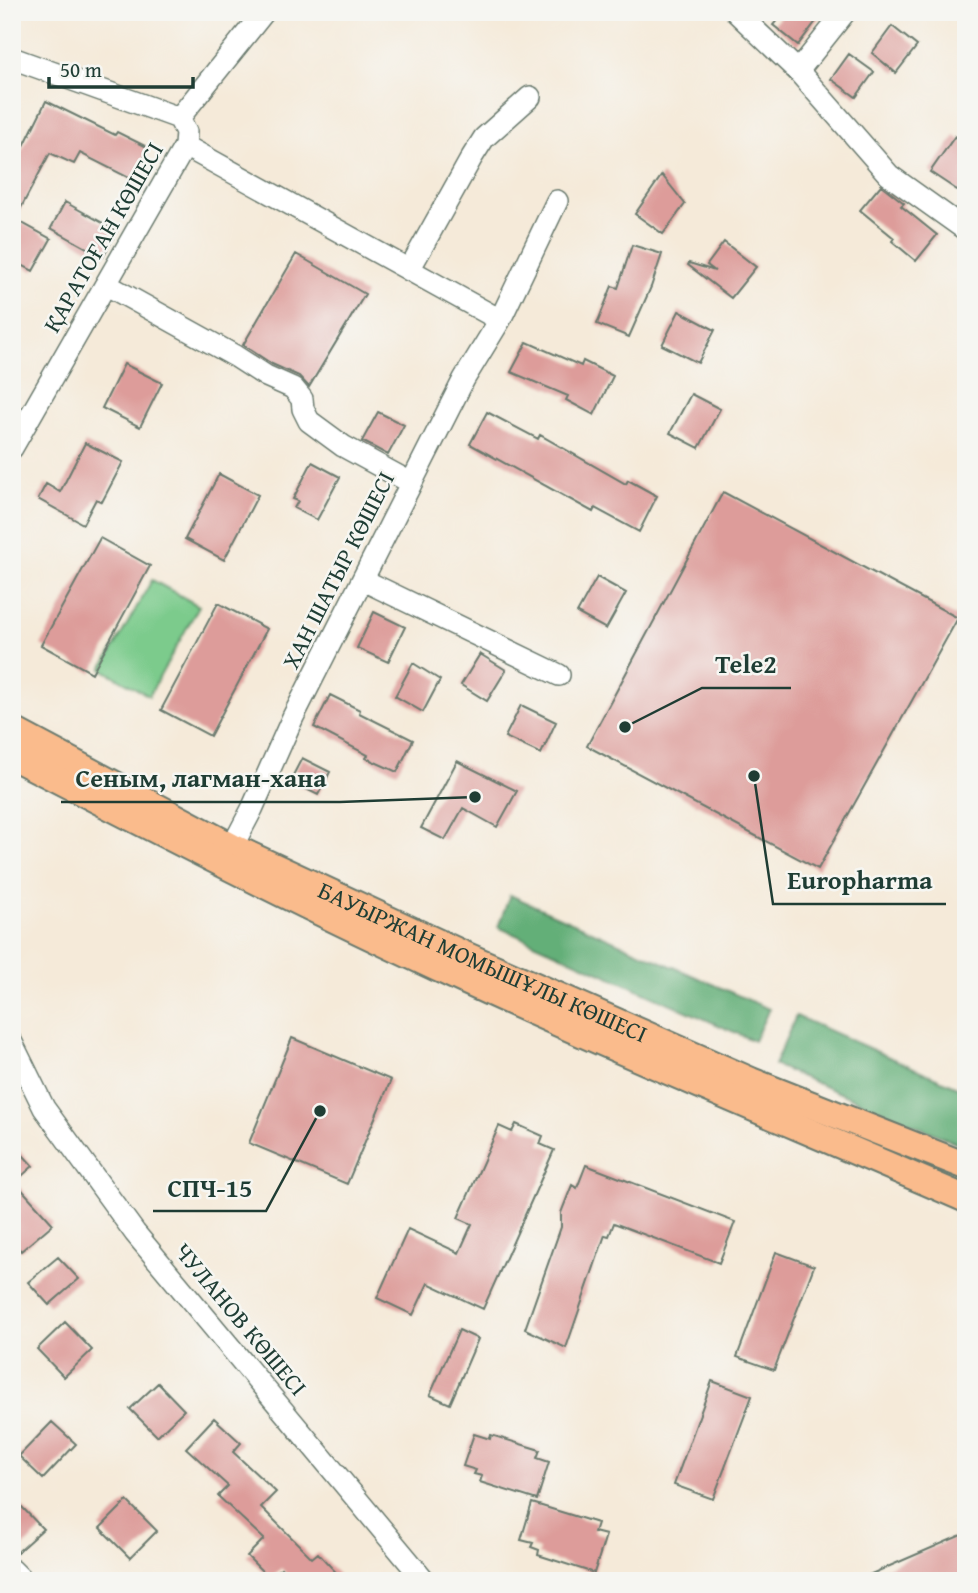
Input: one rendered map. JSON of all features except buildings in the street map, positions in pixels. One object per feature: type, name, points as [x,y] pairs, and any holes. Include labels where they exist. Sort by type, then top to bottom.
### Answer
[{"type":"main road","name":"БАУЫРЖАН МОМЫШҰЛЫ КӨШЕСІ","points":[[12,730],[232,847],[478,961],[751,1081],[966,1166]]},
{"type":"main road","name":"БАУЫРЖАН МОМЫШҰЛЫ КӨШЕСІ","points":[[12,756],[225,866],[383,941],[617,1049],[966,1199]]},
{"type":"street","points":[[179,118],[264,12]]},
{"type":"street","points":[[736,12],[798,71],[888,175],[966,230]]},
{"type":"street","points":[[798,71],[845,12]]},
{"type":"street","points":[[12,58],[179,118],[186,132],[186,146]]},
{"type":"street","points":[[409,271],[485,138],[530,97]]},
{"type":"street","name":"ҚАРАТОҒАН КӨШЕСІ","points":[[12,448],[186,146],[500,320]]},
{"type":"street","name":"ХАН ШАТЫР КӨШЕСІ","points":[[232,847],[411,484],[464,379],[500,320],[557,201]]},
{"type":"street","points":[[107,285],[236,356],[266,376],[292,388],[302,399],[309,421],[343,446],[411,484]]},
{"type":"street","points":[[363,580],[559,675]]},
{"type":"street","name":"ЧУЛАНОВ КӨШЕСІ","points":[[12,1043],[44,1108],[135,1233],[425,1581]]},
{"type":"street","points":[[12,1570],[23,1581]]},
{"type":"green space","points":[[152,580],[199,606],[149,696],[102,669]]},
{"type":"green space","points":[[510,895],[769,1009],[754,1041],[498,927]]},
{"type":"green space","points":[[796,1016],[966,1091],[966,1147],[774,1065]]},
{"type":"place","name":"Tele2","points":[[625,727]]},
{"type":"place","name":"Europharma","points":[[754,776]]},
{"type":"place","name":"Сеным, лагман-хана","points":[[475,797]]},
{"type":"place","name":"СПЧ-15","points":[[320,1111]]}]
